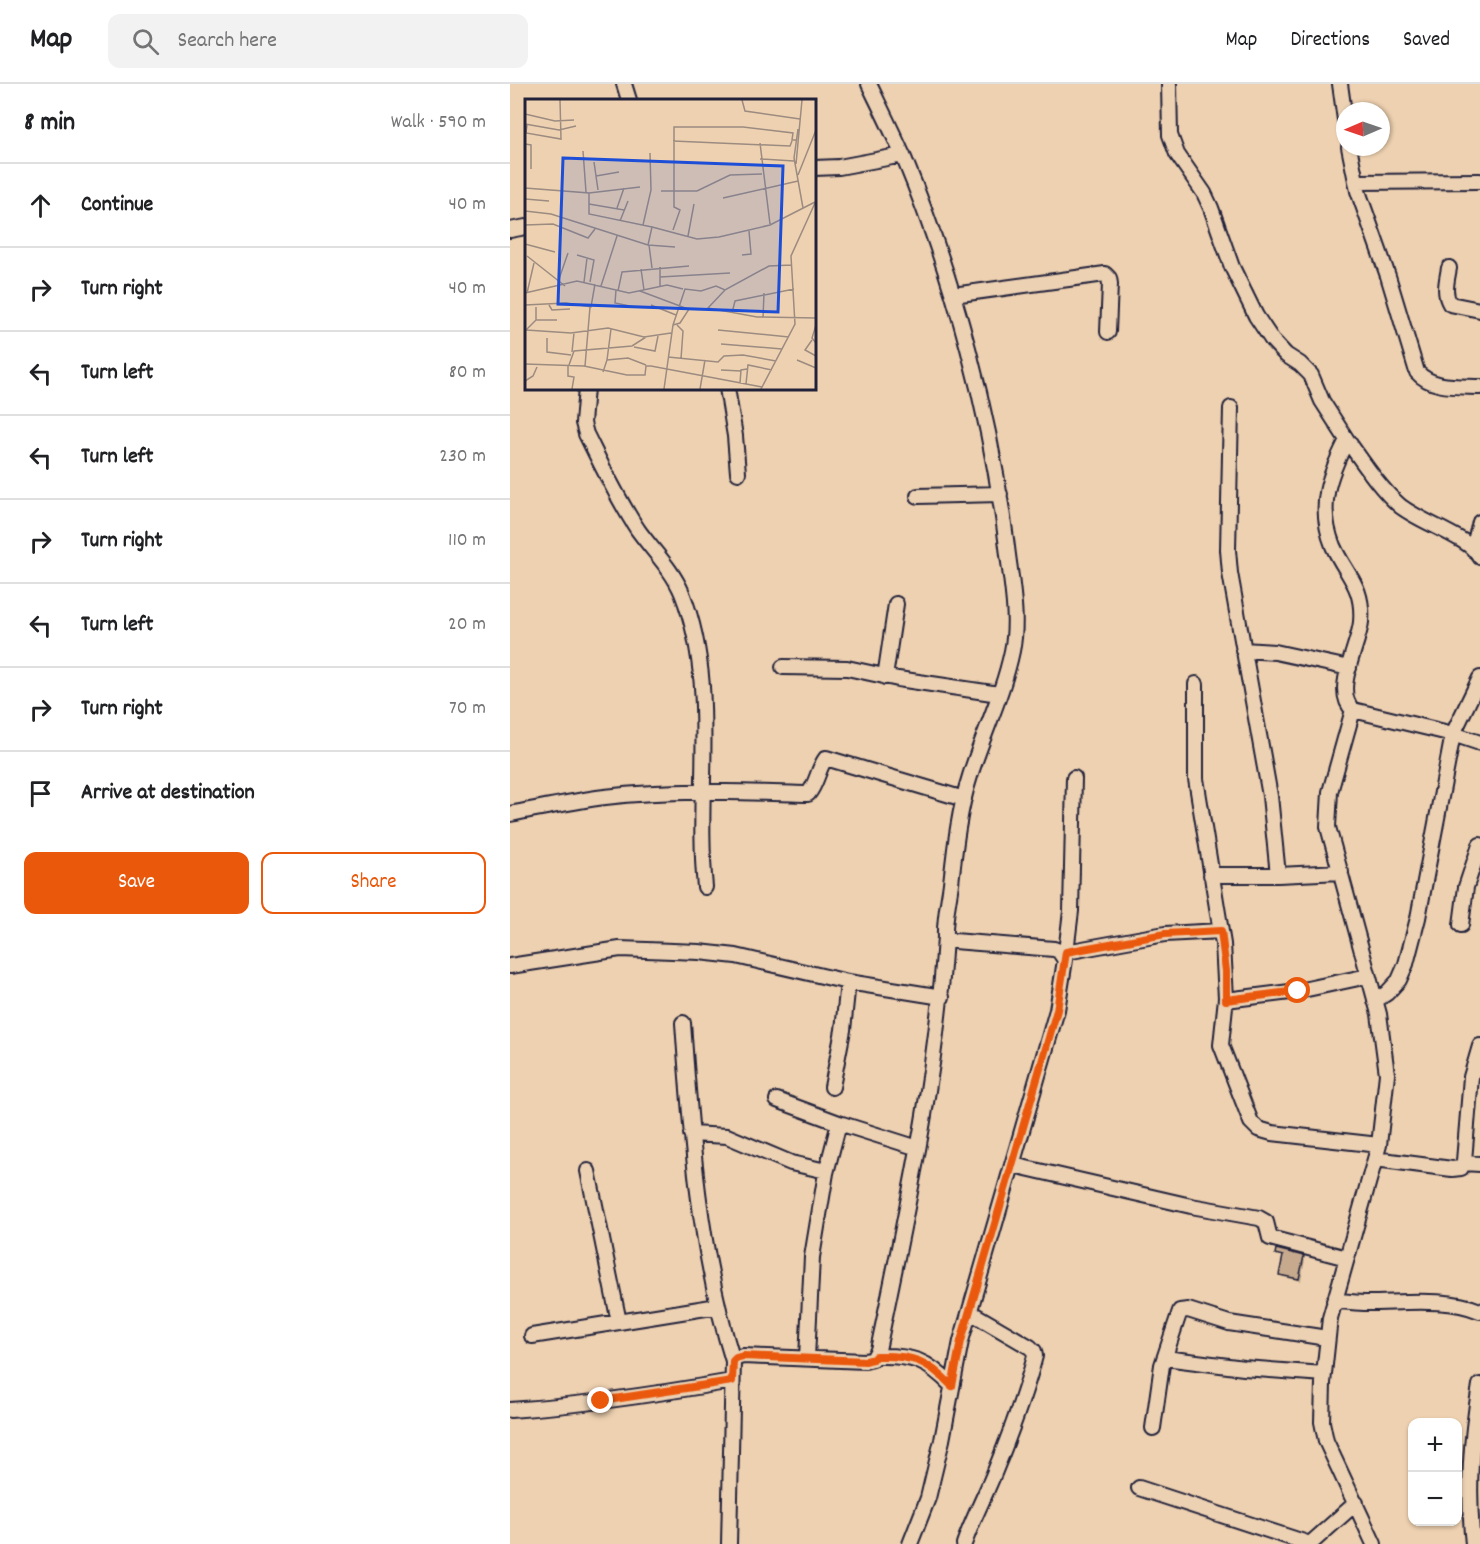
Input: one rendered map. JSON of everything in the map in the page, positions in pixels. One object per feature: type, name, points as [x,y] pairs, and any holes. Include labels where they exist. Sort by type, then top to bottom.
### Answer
[{"type":"street","points":[[624,84],[629,99]]},
{"type":"street","points":[[869,84],[903,156],[924,210],[953,295],[966,342],[1000,494],[1015,634],[999,694],[964,799],[955,841],[945,937],[942,997],[918,1148],[876,1356]]},
{"type":"street","points":[[1169,84],[1170,135],[1177,154],[1208,200],[1232,267],[1256,316],[1272,340],[1286,355],[1311,375],[1322,401],[1347,440],[1371,474],[1400,506],[1477,553],[1480,522]]},
{"type":"street","points":[[1340,84],[1342,102]]},
{"type":"street","points":[[816,168],[839,167],[903,156]]},
{"type":"street","points":[[1351,156],[1356,182],[1417,372],[1424,380],[1434,384],[1480,387]]},
{"type":"street","points":[[1356,182],[1480,181]]},
{"type":"street","points":[[510,230],[525,227]]},
{"type":"street","points":[[1449,268],[1446,296],[1450,304],[1480,310]]},
{"type":"street","points":[[953,295],[1105,274],[1110,284],[1108,332]]},
{"type":"street","points":[[586,390],[583,413],[586,434],[632,520],[681,591],[689,615],[701,668],[703,792],[701,849],[705,886]]},
{"type":"street","points":[[727,390],[734,426],[738,473]]},
{"type":"street","points":[[1231,408],[1228,550],[1233,595],[1270,796],[1278,875]]},
{"type":"street","points":[[1347,440],[1331,471],[1325,501],[1327,524],[1334,546],[1356,583],[1360,601],[1361,623],[1349,668],[1345,699],[1353,710],[1453,734],[1480,743]]},
{"type":"street","points":[[918,496],[1000,494]]},
{"type":"street","points":[[885,677],[896,604]]},
{"type":"street","points":[[1243,650],[1275,652],[1349,668]]},
{"type":"street","points":[[783,667],[848,668],[885,677],[999,694]]},
{"type":"street","points":[[1375,1001],[1387,993],[1399,980],[1408,955],[1418,918],[1453,734],[1480,678]]},
{"type":"street","points":[[1196,684],[1196,779],[1226,971],[1226,1000],[1221,1045],[1253,1126],[1272,1133],[1377,1152],[1452,1169],[1461,1168],[1471,1077],[1480,1046]]},
{"type":"street","points":[[1353,710],[1330,792],[1328,814],[1330,839],[1375,1001],[1386,1056],[1387,1074],[1377,1152],[1334,1300],[1327,1338],[1322,1422],[1326,1441],[1374,1544]]},
{"type":"street","points":[[510,814],[606,797],[703,792],[808,794],[826,758],[964,799]]},
{"type":"street","points":[[910,1544],[928,1498],[961,1341],[1057,1010],[1072,903],[1074,778]]},
{"type":"street","points":[[1461,925],[1466,887],[1480,845]]},
{"type":"street","points":[[1211,875],[1341,872]]},
{"type":"street","points":[[945,937],[954,942],[1053,949],[1066,956],[1165,934],[1221,931]]},
{"type":"street","points":[[510,966],[620,949],[699,952],[736,956],[848,982],[942,997]]},
{"type":"street","points":[[1226,1000],[1298,991],[1368,976]]},
{"type":"street","points":[[832,1087],[843,1030],[848,982]]},
{"type":"street","points":[[683,1023],[698,1191],[718,1306],[733,1361],[729,1544]]},
{"type":"street","points":[[777,1100],[839,1124],[918,1148]]},
{"type":"street","points":[[807,1358],[812,1257],[826,1171],[839,1124]]},
{"type":"street","points":[[692,1134],[727,1136],[791,1163],[826,1171]]},
{"type":"street","points":[[1463,1163],[1480,1164]]},
{"type":"street","points":[[1013,1165],[1191,1206],[1259,1218],[1266,1221],[1270,1238],[1347,1258]]},
{"type":"street","points":[[588,1171],[619,1322]]},
{"type":"street","points":[[1334,1300],[1365,1303],[1421,1302],[1465,1306],[1480,1311]]},
{"type":"street","points":[[532,1336],[718,1306]]},
{"type":"street","points":[[1152,1428],[1165,1358],[1178,1314],[1184,1310],[1229,1323],[1327,1338]]},
{"type":"street","points":[[964,1544],[1013,1423],[1035,1356],[1030,1347],[970,1312]]},
{"type":"street","points":[[733,1361],[743,1356],[866,1361],[876,1356],[898,1355],[914,1358],[938,1371],[952,1386]]},
{"type":"street","points":[[1165,1358],[1244,1368],[1324,1374]]},
{"type":"street","points":[[510,1410],[644,1396],[732,1381]]},
{"type":"street","points":[[1473,1544],[1469,1486],[1471,1439],[1480,1385]]},
{"type":"street","points":[[1139,1488],[1310,1544],[1356,1503]]},
{"type":"building","points":[[1276,1249],[1304,1256],[1299,1279],[1279,1275],[1283,1256],[1275,1254]]},
{"type":"route","points":[[601,1401],[732,1381],[733,1361],[743,1356],[866,1361],[876,1356],[898,1355],[914,1358],[927,1364],[938,1371],[952,1386],[961,1341],[1057,1010],[1066,952],[1165,934],[1221,931],[1226,971],[1226,1000],[1298,991]]}]
